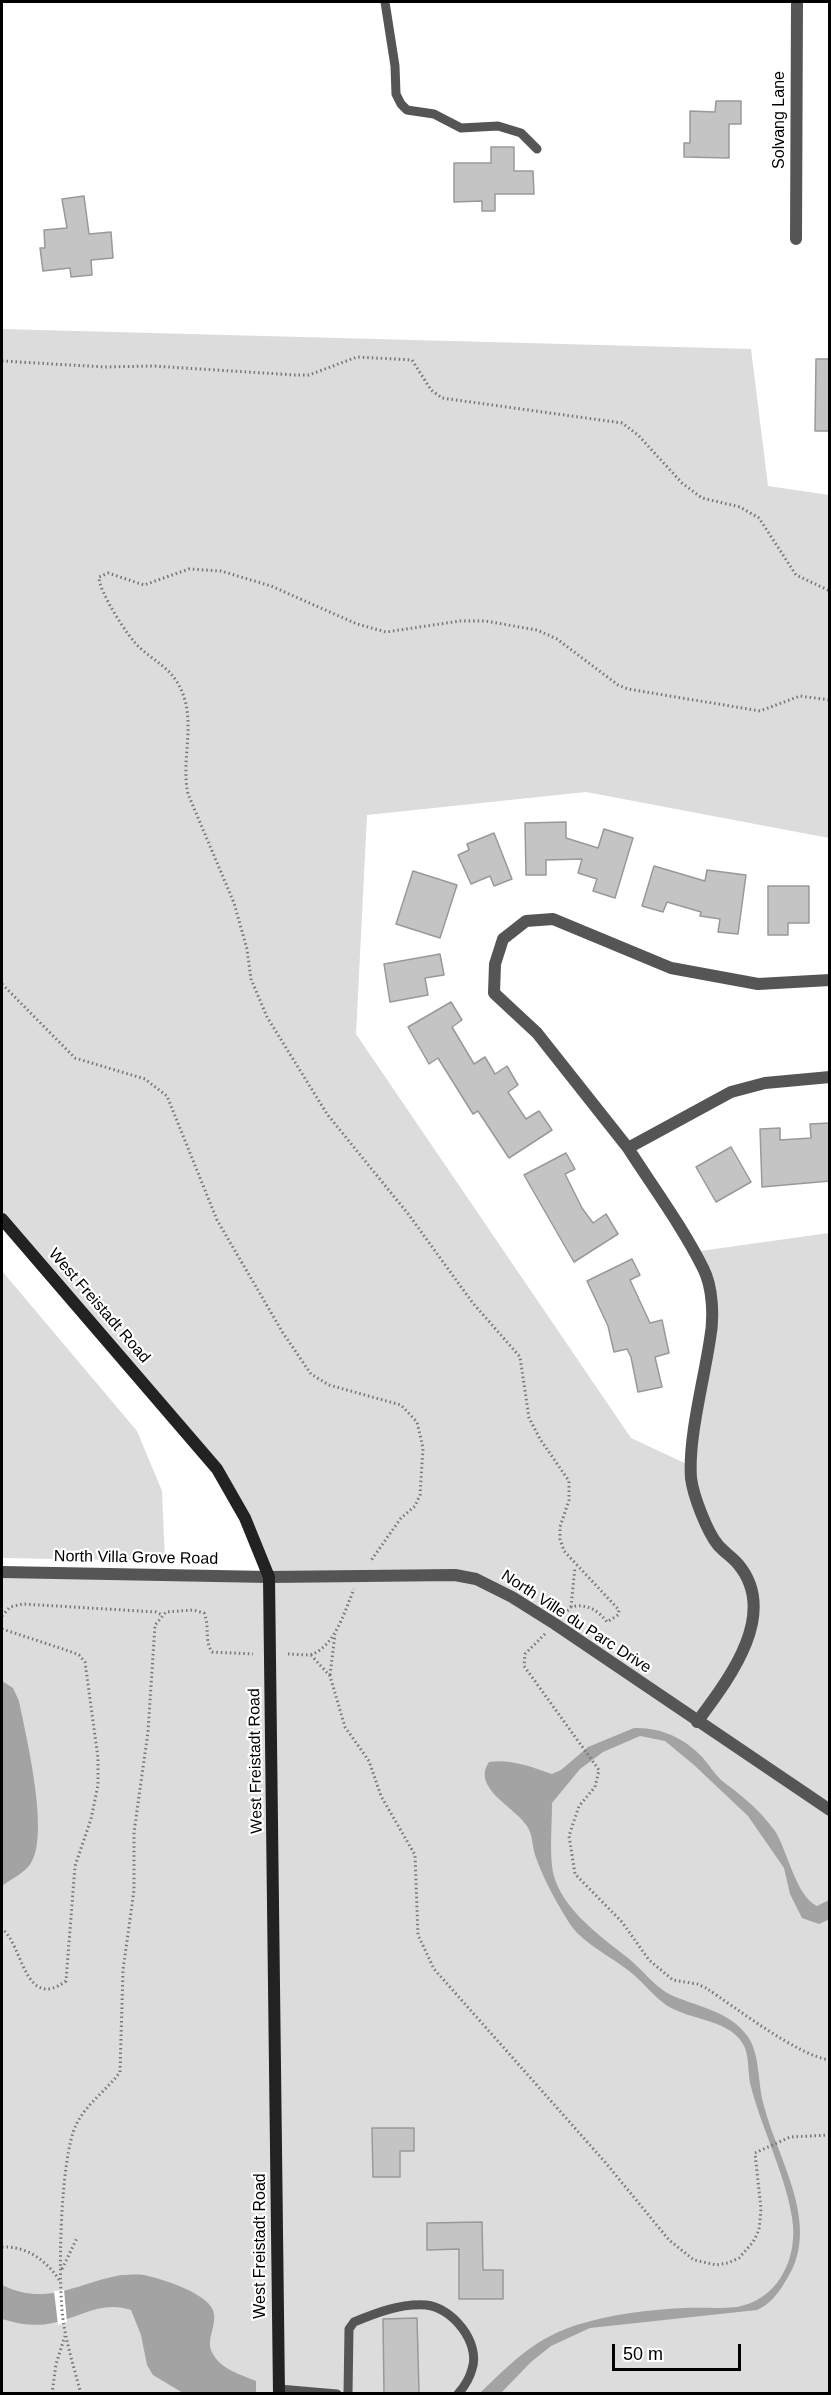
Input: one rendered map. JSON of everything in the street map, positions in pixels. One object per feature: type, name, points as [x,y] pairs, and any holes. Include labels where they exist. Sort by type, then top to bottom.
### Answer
[{"type":"street","name":"Solvang Lane","points":[[796,239],[797,2]]},
{"type":"street","points":[[697,1722],[733,1673],[747,1640],[753,1617],[753,1586],[738,1565],[717,1543],[700,1509],[691,1480],[691,1448],[711,1336],[711,1300],[704,1269],[628,1148],[537,1033],[494,993],[495,964],[503,939],[526,921],[553,919],[671,968],[758,984],[830,981]]},
{"type":"street","points":[[628,1148],[731,1092],[765,1083],[830,1077]]},
{"type":"street","name":"West Freistadt Road","points":[[2,1220],[217,1469],[245,1518],[269,1577],[279,2391]]},
{"type":"street","name":"North Villa Grove Road","points":[[2,1572],[269,1577]]},
{"type":"street","name":"North Ville du Parc Drive","points":[[269,1577],[431,1574],[476,1579],[512,1597],[555,1624],[830,1810]]},
{"type":"lane","points":[[385,2],[395,66],[396,94],[407,110],[434,114],[461,128],[498,126],[521,133],[537,149]]},
{"type":"lane","points":[[348,2394],[349,2329],[354,2322],[376,2313],[410,2305],[428,2305],[446,2312],[459,2323],[473,2351],[473,2368],[458,2394]]},
{"type":"lane","points":[[279,2391],[337,2394]]},
{"type":"path","points":[[2,361],[105,367],[153,366],[302,375],[319,372],[347,359],[357,357],[412,360],[431,390],[442,398],[598,418],[628,426],[681,483],[702,498],[740,507],[759,518],[796,575],[801,580],[830,591]]},
{"type":"path","points":[[830,700],[800,696],[760,711],[628,689],[618,685],[557,639],[537,630],[485,621],[468,621],[386,632],[357,624],[271,585],[220,571],[189,569],[144,585],[108,573],[99,577],[100,587],[130,637],[140,649],[166,667],[178,683],[185,701],[189,754],[186,783],[193,808],[234,903],[258,1002],[327,1114],[409,1215],[472,1302],[520,1358],[529,1418],[540,1439],[569,1481],[569,1500],[560,1527],[560,1539],[575,1565],[620,1610],[618,1615],[607,1622],[595,1610],[578,1605],[571,1607],[531,1646],[523,1659],[524,1666],[599,1770],[598,1780],[579,1806],[569,1836],[575,1874],[622,1922],[649,1960],[673,1980],[706,1988],[809,2054],[830,2060]]},
{"type":"path","points":[[2,984],[75,1058],[145,1079],[167,1096],[217,1220],[283,1333],[311,1374],[329,1385],[401,1405],[417,1422],[423,1448],[420,1495],[415,1506],[401,1518],[362,1575],[335,1632],[330,1676],[345,1727],[369,1761],[381,1796],[414,1855],[416,1923],[423,1951],[434,1969],[605,2162],[669,2240],[694,2260],[706,2264],[728,2263],[739,2258],[748,2250],[759,2230],[761,2209],[755,2153],[790,2136],[830,2135]]},
{"type":"path","points":[[571,1607],[575,1565]]},
{"type":"path","points":[[2,1616],[10,1607],[23,1604],[156,1612],[162,1615]]},
{"type":"path","points":[[81,2394],[64,2325],[60,2290],[64,2193],[69,2150],[75,2127],[87,2108],[120,2072],[123,1970],[134,1890],[134,1832],[148,1732],[155,1625],[162,1615],[181,1609],[204,1613],[208,1622],[207,1645],[212,1652],[253,1654]]},
{"type":"path","points":[[2,1629],[69,1651],[79,1655],[86,1662],[98,1758],[98,1785],[91,1819],[75,1866],[66,1981],[59,1986],[47,1987],[37,1986],[29,1981],[12,1942],[2,1929]]},
{"type":"path","points":[[288,1654],[311,1654],[335,1632]]},
{"type":"path","points":[[311,1654],[330,1676]]},
{"type":"path","points":[[61,2275],[76,2238]]},
{"type":"path","points":[[2,2247],[14,2247],[34,2255],[54,2272],[60,2283]]},
{"type":"path","points":[[52,2394],[56,2364],[66,2334]]},
{"type":"shaded area","points":[[2,329],[751,349],[768,486],[829,495],[829,838],[586,792],[367,815],[356,1034],[631,1438],[691,1466],[711,1300],[693,1252],[829,1233],[829,2393],[2,2394],[2,1572],[269,1577],[217,1469],[2,1219]]},
{"type":"shaded area","points":[[2,1271],[137,1431],[162,1491],[165,1561],[2,1558]]},
{"type":"shaded area","points":[[2,1681],[13,1688],[19,1701],[35,1784],[38,1830],[36,1849],[31,1863],[22,1873],[2,1886]]},
{"type":"shaded area","points":[[634,1728],[653,1729],[672,1735],[696,1751],[721,1780],[743,1797],[769,1823],[780,1840],[803,1893],[810,1901],[817,1906],[829,1900],[828,1920],[819,1924],[802,1918],[790,1894],[784,1868],[748,1816],[665,1741],[640,1736],[603,1752],[580,1769],[552,1803],[552,1866],[555,1880],[570,1906],[593,1930],[664,1991],[729,2019],[738,2025],[750,2040],[756,2058],[764,2106],[787,2172],[799,2217],[800,2239],[796,2261],[776,2295],[757,2310],[590,2328],[551,2346],[531,2362],[501,2393],[480,2393],[537,2343],[564,2329],[644,2311],[730,2308],[751,2303],[763,2297],[781,2278],[791,2253],[793,2225],[790,2208],[781,2173],[750,2083],[743,2044],[727,2029],[670,2007],[638,1978],[580,1936],[554,1897],[535,1855],[529,1829],[497,1797],[486,1780],[485,1771],[489,1762],[497,1761],[529,1766],[552,1774],[561,1770],[588,1747]]},
{"type":"shaded area","points":[[121,2275],[144,2275],[162,2280],[185,2288],[205,2300],[214,2314],[210,2339],[213,2354],[226,2368],[256,2381],[256,2393],[183,2393],[153,2375],[147,2365],[141,2335],[131,2310],[121,2307],[92,2310],[40,2325],[20,2324],[2,2319],[2,2285],[33,2294],[48,2294]]},
{"type":"pier","points":[[64,2290],[67,2322],[58,2325],[54,2291]]},
{"type":"building","points":[[716,101],[741,101],[741,124],[729,124],[729,158],[684,157],[684,143],[690,143],[690,111],[715,112]]},
{"type":"building","points":[[491,147],[514,147],[514,171],[533,171],[534,194],[495,194],[495,211],[482,211],[482,201],[454,202],[454,163],[491,163]]},
{"type":"building","points":[[84,196],[89,234],[111,232],[113,258],[91,260],[92,275],[71,277],[70,268],[43,271],[40,248],[45,248],[44,230],[67,228],[62,199]]},
{"type":"building","points":[[816,359],[830,359],[830,431],[815,431]]},
{"type":"building","points":[[566,822],[566,838],[598,848],[604,829],[633,838],[615,898],[593,891],[597,879],[578,873],[582,859],[546,860],[546,875],[526,875],[525,823]]},
{"type":"building","points":[[494,833],[512,879],[494,886],[490,876],[471,884],[458,855],[469,850],[467,844]]},
{"type":"building","points":[[654,866],[705,881],[707,870],[746,875],[738,934],[718,932],[720,919],[700,916],[701,912],[667,902],[663,912],[642,906]]},
{"type":"building","points":[[413,871],[457,885],[440,938],[396,924]]},
{"type":"building","points":[[768,886],[809,886],[809,923],[788,923],[788,935],[768,935]]},
{"type":"building","points":[[440,954],[444,975],[425,978],[428,995],[390,1002],[384,964]]},
{"type":"building","points":[[451,1002],[462,1020],[452,1027],[474,1064],[485,1057],[495,1074],[507,1066],[518,1085],[508,1092],[526,1119],[539,1111],[552,1130],[509,1158],[478,1111],[473,1114],[438,1058],[429,1064],[408,1027]]},
{"type":"building","points":[[830,1123],[830,1181],[762,1187],[760,1129],[780,1128],[780,1140],[811,1138],[810,1124]]},
{"type":"building","points":[[731,1147],[751,1182],[716,1202],[696,1167]]},
{"type":"building","points":[[566,1153],[575,1169],[565,1174],[582,1208],[593,1223],[606,1214],[618,1234],[574,1262],[524,1175]]},
{"type":"building","points":[[632,1259],[640,1275],[630,1280],[650,1323],[662,1320],[669,1353],[655,1357],[662,1387],[638,1392],[631,1357],[627,1349],[614,1352],[608,1326],[587,1281]]},
{"type":"building","points":[[372,2128],[414,2128],[414,2151],[400,2151],[400,2177],[373,2177]]},
{"type":"building","points":[[482,2222],[483,2270],[503,2270],[503,2299],[459,2299],[459,2249],[427,2250],[427,2223]]},
{"type":"building","points":[[417,2318],[419,2393],[384,2393],[383,2319]]}]
